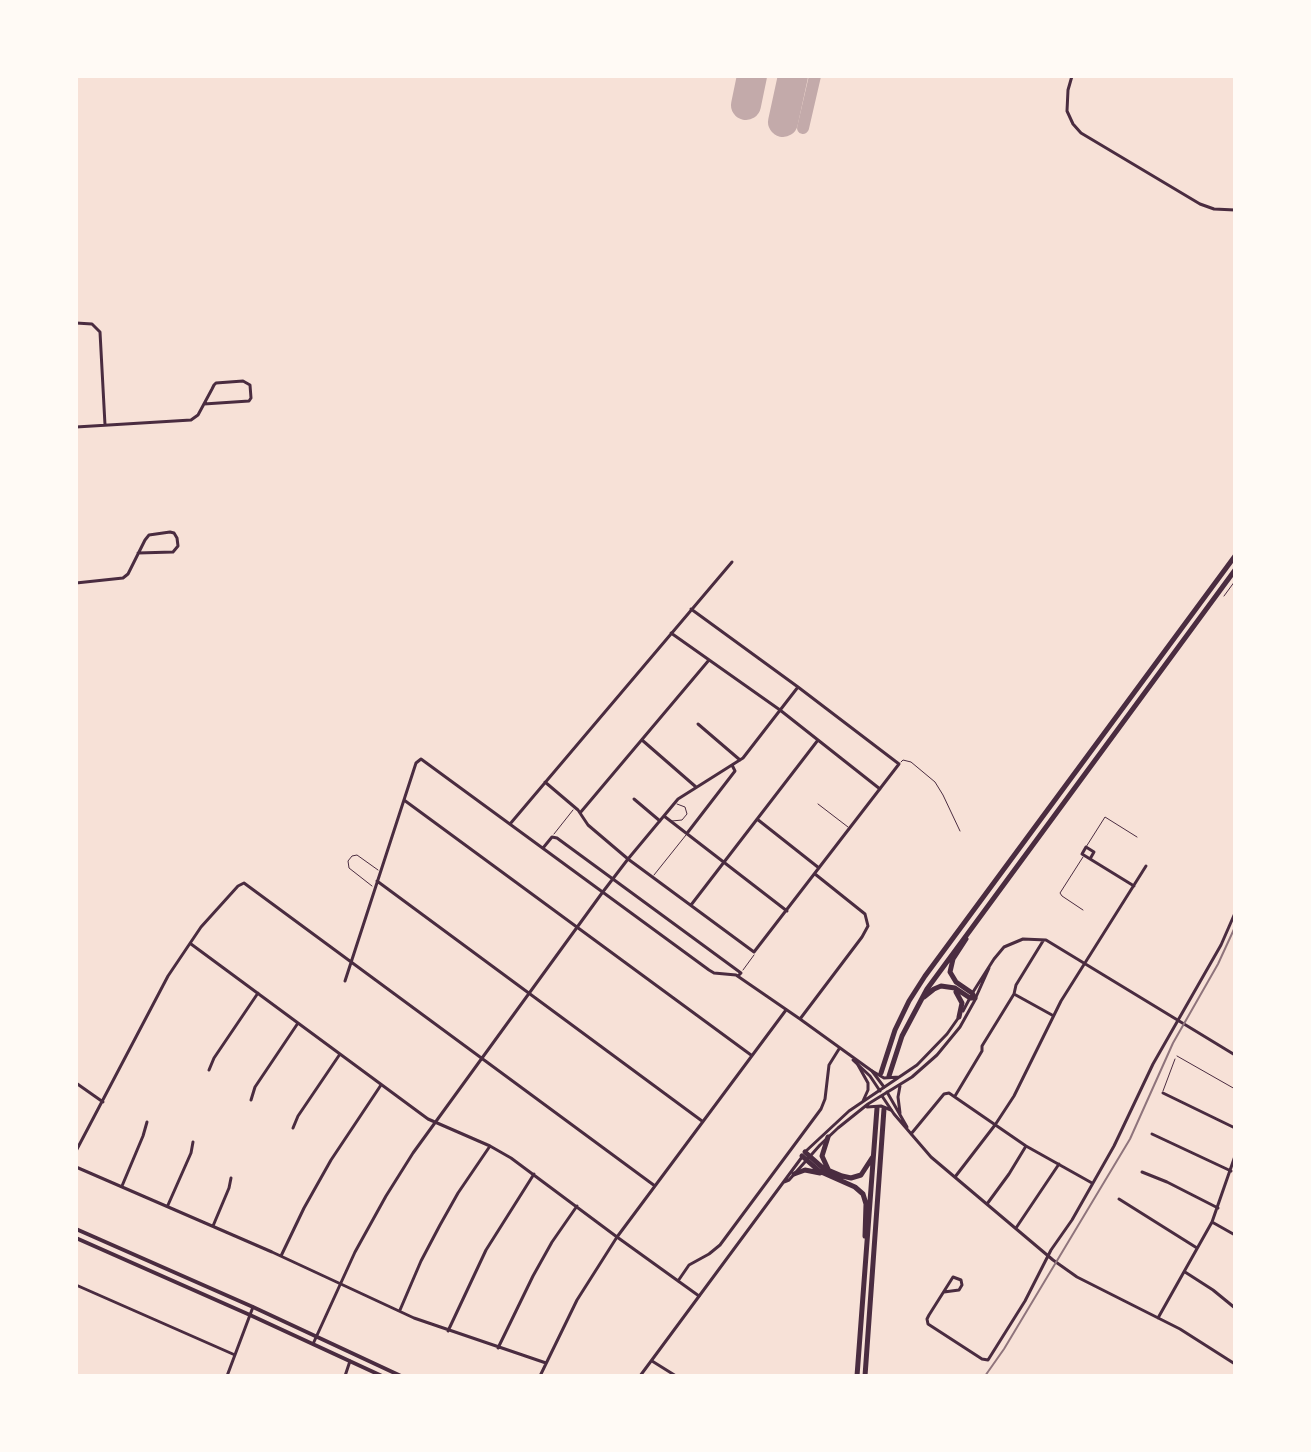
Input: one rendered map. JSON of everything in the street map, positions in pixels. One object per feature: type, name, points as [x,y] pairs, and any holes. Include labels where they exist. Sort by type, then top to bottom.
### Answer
[{"type":"highway","points":[[881,1073],[895,1030],[925,976],[1235,556]]},
{"type":"highway","points":[[889,1076],[902,1036],[920,1000],[1235,570]]},
{"type":"highway","points":[[970,929],[950,969],[956,982],[972,996]]},
{"type":"highway","points":[[920,1000],[939,986],[972,996]]},
{"type":"highway","points":[[952,988],[961,999],[959,1017]]},
{"type":"highway","points":[[857,1376],[877,1108]]},
{"type":"highway","points":[[865,1376],[888,1110]]},
{"type":"highway","points":[[828,1137],[822,1156],[828,1173]]},
{"type":"highway","points":[[806,1156],[863,1194],[867,1242]]},
{"type":"highway","points":[[794,1174],[805,1170],[856,1177],[865,1171],[873,1157]]},
{"type":"main road","points":[[76,1229],[401,1376]]},
{"type":"main road","points":[[76,1238],[382,1376]]},
{"type":"street","points":[[1072,76],[1067,111],[1081,133],[1200,204],[1214,209],[1235,210]]},
{"type":"street","points":[[76,323],[92,324],[100,332],[105,425]]},
{"type":"street","points":[[76,427],[191,420],[198,415],[204,404],[216,383],[243,381],[250,385],[249,401],[204,404]]},
{"type":"street","points":[[76,583],[121,580],[128,574],[138,553],[149,535],[170,532],[177,538],[178,546],[173,552],[138,553]]},
{"type":"street","points":[[510,824],[732,562]]},
{"type":"street","points":[[545,782],[628,859],[754,952],[899,764],[691,609]]},
{"type":"street","points":[[671,633],[780,710],[880,789]]},
{"type":"street","points":[[580,814],[709,660]]},
{"type":"street","points":[[313,1344],[386,1196],[434,1122],[602,893],[674,804],[740,760],[798,687]]},
{"type":"street","points":[[698,724],[740,760]]},
{"type":"street","points":[[691,905],[818,740]]},
{"type":"street","points":[[644,741],[696,787]]},
{"type":"street","points":[[345,981],[419,759],[712,972],[740,974]]},
{"type":"street","points":[[687,833],[735,771],[732,765]]},
{"type":"street","points":[[634,799],[660,821]]},
{"type":"street","points":[[404,800],[751,1055]]},
{"type":"street","points":[[664,816],[787,911]]},
{"type":"street","points":[[757,819],[819,868]]},
{"type":"street","points":[[542,849],[553,836],[839,1049],[888,1079],[902,1076]]},
{"type":"street","points":[[1090,859],[1094,852],[1086,847],[1082,854],[1085,855],[1090,859],[1134,886]]},
{"type":"street","points":[[955,1177],[1020,1087],[1053,1016],[1146,866]]},
{"type":"street","points":[[800,1019],[868,926],[865,914],[815,874]]},
{"type":"street","points":[[377,881],[703,1121]]},
{"type":"street","points":[[76,1151],[168,976],[189,943],[241,883],[655,1186]]},
{"type":"street","points":[[944,1292],[959,1290],[961,1280],[953,1277],[927,1319],[928,1324],[988,1360],[1114,1146],[1153,1064],[1221,946],[1235,913]]},
{"type":"street","points":[[955,1096],[1043,939]]},
{"type":"street","points":[[640,1376],[784,1182],[828,1129],[863,1101],[886,1090],[932,1051],[959,1017],[990,964],[1000,951],[1013,942],[1043,939],[1053,943],[1235,1055]]},
{"type":"street","points":[[189,943],[434,1122],[511,1158],[699,1296]]},
{"type":"street","points":[[1016,988],[1022,992],[1019,996]]},
{"type":"street","points":[[209,1070],[258,993]]},
{"type":"street","points":[[1014,994],[1053,1016]]},
{"type":"street","points":[[886,1090],[900,1086],[922,1070],[951,1040],[965,1020],[972,996]]},
{"type":"street","points":[[540,1376],[577,1300],[617,1237],[786,1010]]},
{"type":"street","points":[[251,1100],[255,1087],[298,1023]]},
{"type":"street","points":[[678,1281],[689,1265],[720,1245],[821,1109],[829,1065],[839,1049]]},
{"type":"street","points":[[845,1052],[870,1076],[888,1110]]},
{"type":"street","points":[[293,1128],[340,1054]]},
{"type":"street","points":[[858,1065],[869,1085],[863,1101]]},
{"type":"street","points":[[872,1071],[911,1134]]},
{"type":"street","points":[[76,1083],[103,1102]]},
{"type":"street","points":[[281,1256],[331,1160],[381,1085]]},
{"type":"street","points":[[900,1086],[900,1113]]},
{"type":"street","points":[[784,1182],[794,1174],[806,1156],[881,1093]]},
{"type":"street","points":[[911,1134],[944,1094],[949,1093],[1026,1146],[1092,1183]]},
{"type":"street","points":[[1163,1093],[1235,1128]]},
{"type":"street","points":[[864,1108],[878,1105],[888,1110],[931,1157],[1077,1277],[1198,1340],[1235,1364]]},
{"type":"street","points":[[121,1186],[147,1122]]},
{"type":"street","points":[[1152,1134],[1231,1171]]},
{"type":"street","points":[[167,1207],[193,1142]]},
{"type":"street","points":[[399,1311],[440,1225],[490,1146]]},
{"type":"street","points":[[987,1204],[1026,1146]]},
{"type":"street","points":[[1158,1318],[1212,1222],[1235,1156]]},
{"type":"street","points":[[1016,1229],[1059,1164]]},
{"type":"street","points":[[76,1167],[399,1311],[448,1331],[546,1363]]},
{"type":"street","points":[[1142,1172],[1218,1208]]},
{"type":"street","points":[[448,1331],[486,1250],[534,1174]]},
{"type":"street","points":[[213,1226],[231,1178]]},
{"type":"street","points":[[1119,1199],[1197,1248]]},
{"type":"street","points":[[498,1348],[536,1269],[577,1206]]},
{"type":"street","points":[[1212,1222],[1235,1235]]},
{"type":"street","points":[[1185,1272],[1235,1308]]},
{"type":"street","points":[[76,1285],[235,1355]]},
{"type":"street","points":[[227,1376],[253,1307]]},
{"type":"street","points":[[345,1376],[350,1361]]},
{"type":"street","points":[[652,1361],[676,1376]]},
{"type":"lane","points":[[1224,596],[1235,581]]},
{"type":"lane","points":[[899,764],[903,760],[911,762],[935,782],[960,831]]},
{"type":"lane","points":[[671,820],[681,821],[687,814],[683,805],[674,804]]},
{"type":"lane","points":[[818,804],[850,829]]},
{"type":"lane","points":[[553,836],[575,808]]},
{"type":"lane","points":[[1086,847],[1105,817],[1137,837]]},
{"type":"lane","points":[[653,877],[687,833]]},
{"type":"lane","points":[[375,888],[349,868],[348,861],[357,855],[380,872]]},
{"type":"lane","points":[[1083,910],[1060,893],[1085,855]]},
{"type":"lane","points":[[740,974],[754,952]]},
{"type":"lane","points":[[1163,1093],[1176,1058],[1235,1089]]},
{"type":"taxiway","points":[[803,128],[815,76]]},
{"type":"runway","points":[[746,105],[752,76]]},
{"type":"runway","points":[[783,122],[793,76]]},
{"type":"tram line","points":[[985,1376],[1130,1139],[1173,1043],[1218,964],[1235,927]]}]
